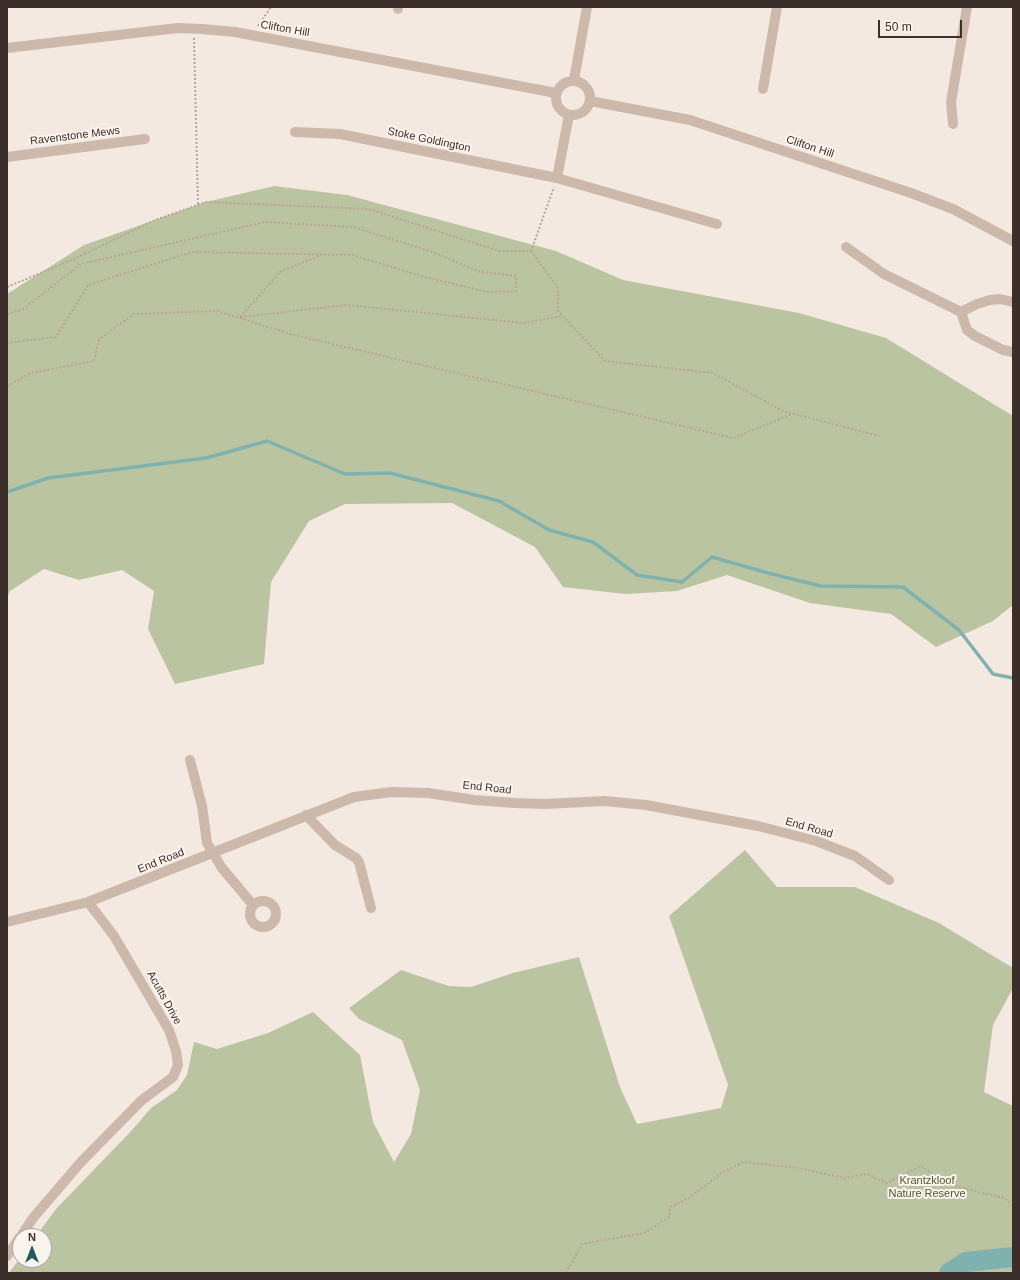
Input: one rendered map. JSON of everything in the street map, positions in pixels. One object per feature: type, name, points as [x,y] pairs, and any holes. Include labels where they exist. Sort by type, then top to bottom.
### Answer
[{"type":"street","points":[[574,80],[587,7]]},
{"type":"street","points":[[763,88],[777,7]]},
{"type":"street","points":[[953,124],[951,102],[967,7]]},
{"type":"street","name":"Clifton Hill","points":[[7,48],[178,28],[193,29],[252,35],[556,93]]},
{"type":"street","points":[[574,80],[580,82],[588,89],[590,101],[585,110],[575,115],[570,115],[564,113],[557,104],[556,93],[563,84],[574,80]]},
{"type":"street","name":"Clifton Hill","points":[[590,101],[690,120],[911,193],[953,209],[1013,241]]},
{"type":"street","points":[[557,178],[570,115]]},
{"type":"street","name":"Stoke Goldington","points":[[295,132],[340,134],[557,178],[717,224]]},
{"type":"street","name":"Ravenstone Mews","points":[[7,157],[145,139]]},
{"type":"street","points":[[846,247],[884,274],[960,312],[967,330],[1003,350],[1013,352]]},
{"type":"street","points":[[960,312],[990,300],[1000,299],[1013,302]]},
{"type":"street","points":[[190,760],[202,806],[207,843],[222,868],[253,905]]},
{"type":"street","name":"End Road","points":[[88,902],[354,797],[391,792],[428,793],[474,800],[522,804],[604,801],[646,805],[758,826],[816,841],[855,856],[889,880]]},
{"type":"street","points":[[306,815],[335,845],[356,858],[359,862],[371,908]]},
{"type":"street","points":[[7,922],[88,902]]},
{"type":"street","name":"Acutts Drive","points":[[26,1228],[81,1162],[142,1100],[173,1077],[178,1065],[176,1051],[169,1030],[114,936],[88,902]]},
{"type":"path","points":[[252,35],[271,7]]},
{"type":"path","points":[[193,29],[198,205]]},
{"type":"path","points":[[531,251],[557,178]]},
{"type":"path","points":[[7,287],[72,260],[155,220],[206,202],[369,209],[499,251],[531,251]]},
{"type":"path","points":[[7,314],[23,309],[81,264],[265,222],[353,227],[432,252],[477,270],[516,276],[516,291],[487,292],[421,276],[353,255],[192,252],[88,285],[56,337],[7,343]]},
{"type":"path","points":[[531,251],[558,288],[558,311],[604,361],[713,374],[783,411],[879,436]]},
{"type":"path","points":[[240,318],[280,272],[322,254]]},
{"type":"path","points":[[240,318],[347,305],[524,323],[562,316]]},
{"type":"path","points":[[7,386],[31,372],[94,361],[99,339],[134,314],[217,310],[294,335],[733,438],[792,414]]},
{"type":"path","points":[[566,1273],[582,1244],[644,1233],[669,1218],[670,1207],[689,1198],[723,1172],[744,1162],[800,1168],[843,1178],[867,1174],[887,1183],[921,1166],[945,1184],[1004,1198],[1013,1205]]},
{"type":"green space","points":[[274,186],[347,195],[556,251],[623,280],[799,313],[886,338],[1013,416],[1013,605],[993,621],[936,647],[891,614],[810,603],[727,575],[677,591],[625,594],[563,587],[535,547],[452,503],[345,504],[309,521],[271,582],[264,664],[175,684],[148,629],[154,591],[122,570],[79,580],[44,569],[10,591],[7,598],[7,294],[84,245],[206,202]]},
{"type":"green space","name":"Krantzkloof Nature Reserve","points":[[745,850],[777,887],[855,887],[939,923],[1013,968],[1013,988],[993,1025],[984,1092],[1013,1106],[1013,1273],[9,1273],[13,1268],[52,1268],[52,1228],[42,1228],[56,1209],[133,1129],[151,1108],[177,1090],[187,1075],[194,1042],[217,1049],[268,1033],[313,1012],[360,1055],[373,1122],[394,1162],[411,1134],[420,1090],[402,1040],[359,1019],[349,1008],[401,970],[449,986],[471,987],[513,973],[579,957],[620,1087],[637,1124],[721,1108],[728,1085],[669,916]]},
{"type":"waterway","points":[[7,492],[48,478],[206,458],[267,441],[345,474],[390,473],[499,501],[549,530],[593,542],[637,575],[682,582],[712,557],[821,586],[903,587],[959,630],[993,674],[1013,678]]},
{"type":"waterway","points":[[949,1273],[966,1262],[1013,1257]]}]
